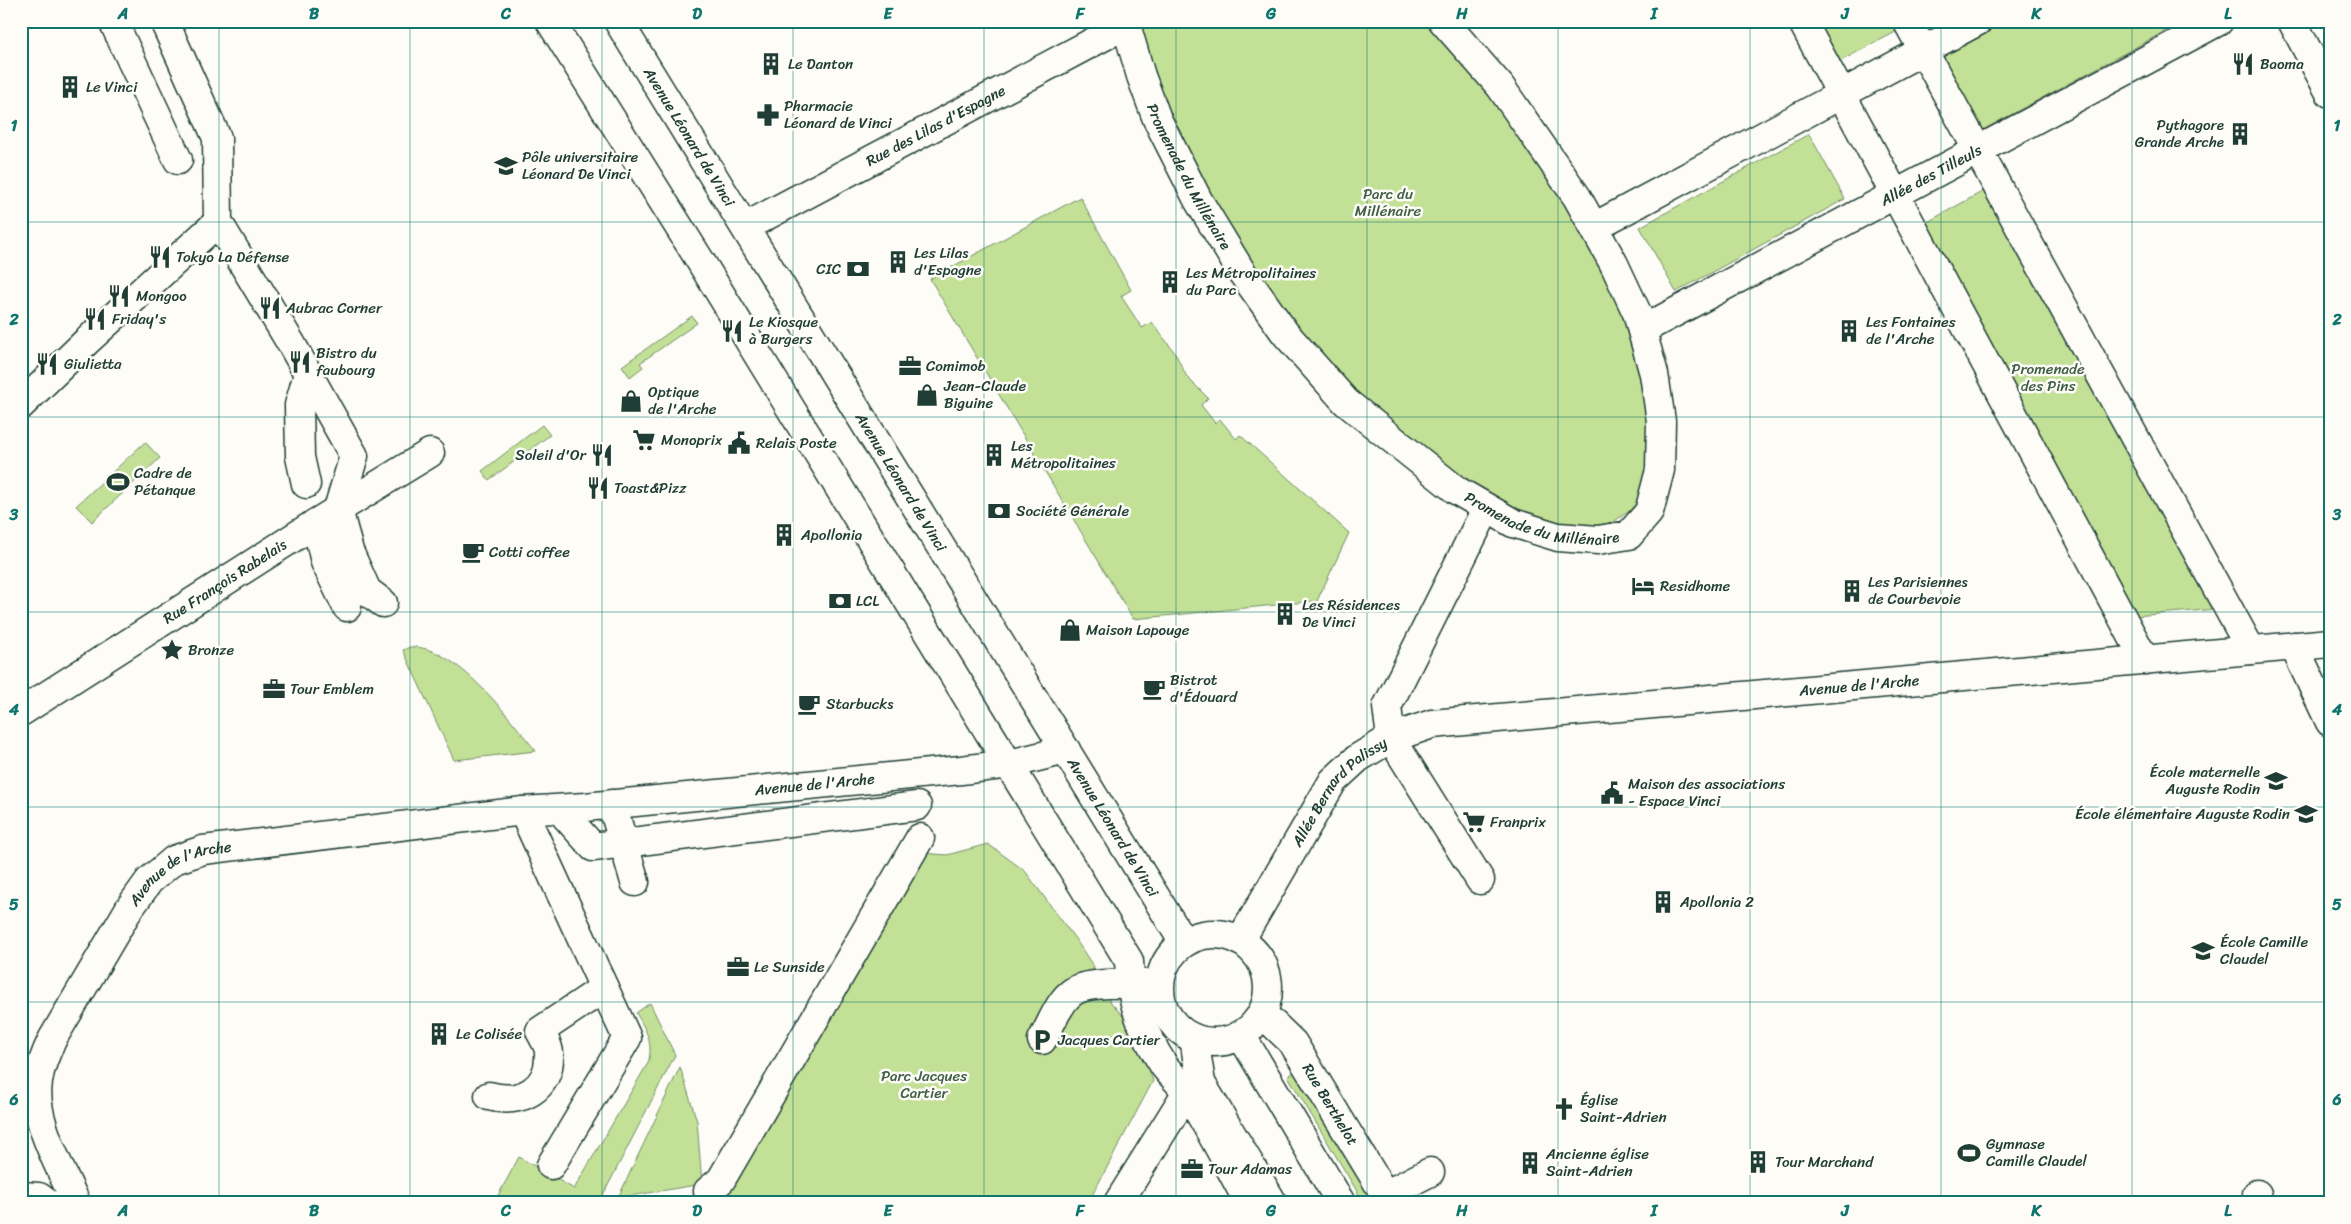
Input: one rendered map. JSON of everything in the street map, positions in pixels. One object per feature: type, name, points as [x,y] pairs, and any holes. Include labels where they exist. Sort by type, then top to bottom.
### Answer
[{"type":"street","points":[[113,21],[178,160]]},
{"type":"street","points":[[164,21],[217,138],[218,222],[354,456],[316,503]]},
{"type":"street","points":[[550,21],[701,262],[1129,961],[1130,984],[1135,1007],[1149,1041],[1166,1068],[1187,1092],[1249,1203]]},
{"type":"street","name":"Avenue Léonard de Vinci","points":[[618,21],[1184,943]]},
{"type":"street","name":"Promenade du Millénaire","points":[[1120,25],[1157,120],[1189,183],[1241,271],[1285,333],[1346,402],[1456,490],[1513,523],[1558,537],[1598,540],[1629,535],[1649,512],[1660,470],[1661,422],[1654,374],[1637,313],[1577,197],[1500,86],[1443,21]]},
{"type":"street","points":[[1802,21],[2145,660]]},
{"type":"street","points":[[1907,21],[1977,151],[2007,200],[2251,650]]},
{"type":"street","points":[[1594,227],[1978,21]]},
{"type":"street","name":"Allée des Tilleuls","points":[[1642,330],[2219,21]]},
{"type":"street","points":[[2292,21],[2330,93]]},
{"type":"street","name":"Rue des Lilas d'Espagne","points":[[745,227],[1120,25]]},
{"type":"street","points":[[21,405],[87,341],[218,222]]},
{"type":"street","points":[[308,374],[299,405],[300,457],[316,503],[326,562],[346,607]]},
{"type":"street","name":"Rue François Rabelais","points":[[21,712],[316,503],[430,453]]},
{"type":"street","points":[[316,503],[349,551],[366,591],[382,603]]},
{"type":"street","name":"Allée Bernard Palissy","points":[[1240,941],[1333,781],[1358,758],[1391,738],[1387,707],[1486,509]]},
{"type":"street","name":"Avenue de l'Arche","points":[[1391,738],[1432,724],[2330,643]]},
{"type":"street","points":[[2294,646],[2330,722]]},
{"type":"street","points":[[1391,738],[1480,880]]},
{"type":"street","name":"Avenue de l'Arche","points":[[72,1201],[40,1115],[37,1094],[40,1071],[53,1038],[124,917],[157,873],[174,860],[203,850],[523,811],[560,810],[1010,764],[1066,750]]},
{"type":"street","points":[[612,804],[635,882]]},
{"type":"street","points":[[560,810],[592,848],[917,806]]},
{"type":"street","points":[[523,811],[627,1038],[551,1165]]},
{"type":"street","points":[[708,1190],[721,1180],[920,838]]},
{"type":"street","points":[[1202,935],[1226,936],[1240,941],[1256,954],[1266,972],[1268,993],[1262,1013],[1253,1025],[1241,1034],[1218,1041],[1194,1038],[1180,1030],[1168,1017],[1161,1001],[1160,984],[1164,968],[1172,954],[1184,943],[1202,935]]},
{"type":"street","points":[[1042,1040],[1063,1002],[1075,990],[1106,984],[1160,984]]},
{"type":"street","points":[[489,1096],[501,1099],[515,1099],[529,1095],[542,1085],[547,1070],[549,1051],[540,1031],[604,988]]},
{"type":"street","name":"Rue Berthelot","points":[[1262,1013],[1293,1043],[1387,1199]]},
{"type":"street","points":[[1241,1034],[1341,1203]]},
{"type":"street","points":[[1194,1038],[1201,1083],[1273,1203]]},
{"type":"street","points":[[1118,1203],[1187,1092]]},
{"type":"street","points":[[1387,1199],[1430,1172]]},
{"type":"street","points":[[21,1196],[39,1197],[47,1203]]},
{"type":"green space","name":"Parc du Millénaire","points":[[1141,21],[1417,21],[1421,25],[1428,21],[1471,68],[1557,185],[1618,300],[1631,336],[1650,415],[1651,459],[1641,499],[1628,512],[1613,522],[1590,527],[1548,520],[1510,508],[1483,495],[1429,454],[1356,391],[1289,318],[1196,179],[1162,96],[1144,44]]},
{"type":"green space","points":[[1802,21],[1907,21],[1909,25],[1827,68]]},
{"type":"green space","points":[[2002,21],[2184,21],[1981,131],[1940,54]]},
{"type":"green space","points":[[1809,134],[1845,199],[1676,292],[1640,227]]},
{"type":"green space","name":"Promenade des Pins","points":[[1998,183],[2229,608],[2123,617],[1913,230]]},
{"type":"green space","points":[[1080,197],[1131,290],[1121,296],[1142,328],[1152,322],[1175,353],[1187,377],[1208,398],[1201,405],[1215,423],[1220,419],[1236,439],[1240,435],[1349,533],[1317,601],[1133,619],[930,279]]},
{"type":"green space","points":[[692,316],[697,323],[640,363],[643,367],[630,377],[622,366]]},
{"type":"green space","points":[[542,425],[550,435],[489,480],[482,471]]},
{"type":"green space","name":"Cadre de Pétanque","points":[[145,442],[160,458],[92,522],[76,506]]},
{"type":"green space","points":[[410,647],[427,649],[445,657],[463,670],[497,703],[536,751],[454,760],[403,650]]},
{"type":"green space","name":"Parc Jacques Cartier","points":[[988,844],[1025,871],[1095,969],[1059,989],[1079,1000],[1103,993],[1134,1029],[1153,1081],[1088,1203],[723,1203],[920,853],[947,855]]},
{"type":"green space","points":[[650,1003],[675,1055],[602,1197],[558,1203],[494,1203],[519,1157],[574,1189],[648,1063],[650,1049],[648,1037],[636,1013]]},
{"type":"green space","points":[[680,1067],[697,1121],[702,1184],[618,1198]]},
{"type":"green space","points":[[1298,1070],[1379,1203],[1364,1203],[1288,1076]]},
{"type":"place","name":"Le Danton","points":[[771,64]]},
{"type":"place","name":"Baoma","points":[[2243,64]]},
{"type":"place","name":"Le Vinci","points":[[70,87]]},
{"type":"place","name":"Pharmacie Léonard de Vinci","points":[[768,115]]},
{"type":"place","name":"Pythagore Grande Arche","points":[[2240,134]]},
{"type":"place","name":"Pôle universitaire Léonard De Vinci","points":[[506,166]]},
{"type":"place","name":"Tokyo La Défense","points":[[160,257]]},
{"type":"place","name":"Les Lilas d'Espagne","points":[[898,262]]},
{"type":"place","name":"CIC","points":[[858,269]]},
{"type":"place","name":"Les Métropolitaines du Parc","points":[[1170,282]]},
{"type":"place","name":"Mongoo","points":[[119,296]]},
{"type":"place","name":"Aubrac Corner","points":[[270,308]]},
{"type":"place","name":"Friday's","points":[[95,319]]},
{"type":"place","name":"Le Kiosque à Burgers","points":[[732,331]]},
{"type":"place","name":"Les Fontaines de l'Arche","points":[[1849,331]]},
{"type":"place","name":"Bistro du faubourg","points":[[300,362]]},
{"type":"place","name":"Giulietta","points":[[47,364]]},
{"type":"place","name":"Comimob","points":[[910,366]]},
{"type":"place","name":"Jean-Claude Biguine","points":[[927,395]]},
{"type":"place","name":"Optique de l'Arche","points":[[631,401]]},
{"type":"place","name":"Monoprix","points":[[644,440]]},
{"type":"place","name":"Relais Poste","points":[[739,443]]},
{"type":"place","name":"Soleil d'Or","points":[[602,455]]},
{"type":"place","name":"Les Métropolitaines","points":[[994,455]]},
{"type":"place","name":"Cadre de Pétanque","points":[[118,482]]},
{"type":"place","name":"Toast&Pizz","points":[[598,488]]},
{"type":"place","name":"Société Générale","points":[[999,511]]},
{"type":"place","name":"Apollonia","points":[[784,535]]},
{"type":"place","name":"Cotti coffee","points":[[473,552]]},
{"type":"place","name":"Residhome","points":[[1643,586]]},
{"type":"place","name":"Les Parisiennes de Courbevoie","points":[[1852,591]]},
{"type":"place","name":"LCL","points":[[840,601]]},
{"type":"place","name":"Les Résidences De Vinci","points":[[1285,614]]},
{"type":"place","name":"Maison Lapouge","points":[[1070,630]]},
{"type":"place","name":"Bronze","points":[[172,650]]},
{"type":"place","name":"Tour Emblem","points":[[274,689]]},
{"type":"place","name":"Bistrot d'Édouard","points":[[1154,689]]},
{"type":"place","name":"Starbucks","points":[[809,704]]},
{"type":"place","name":"École maternelle Auguste Rodin","points":[[2276,781]]},
{"type":"place","name":"Maison des associations - Espace Vinci","points":[[1612,793]]},
{"type":"place","name":"École élémentaire Auguste Rodin","points":[[2306,814]]},
{"type":"place","name":"Franprix","points":[[1474,822]]},
{"type":"place","name":"Apollonia 2","points":[[1663,902]]},
{"type":"place","name":"École Camille Claudel","points":[[2203,951]]},
{"type":"place","name":"Le Sunside","points":[[738,967]]},
{"type":"place","name":"Le Colisée","points":[[439,1034]]},
{"type":"place","name":"Jacques Cartier","points":[[1042,1040]]},
{"type":"place","name":"Église Saint-Adrien","points":[[1564,1109]]},
{"type":"place","name":"Gymnase Camille Claudel","points":[[1969,1153]]},
{"type":"place","name":"Tour Marchand","points":[[1758,1162]]},
{"type":"place","name":"Ancienne église Saint-Adrien","points":[[1530,1163]]},
{"type":"place","name":"Tour Adamas","points":[[1192,1169]]}]
